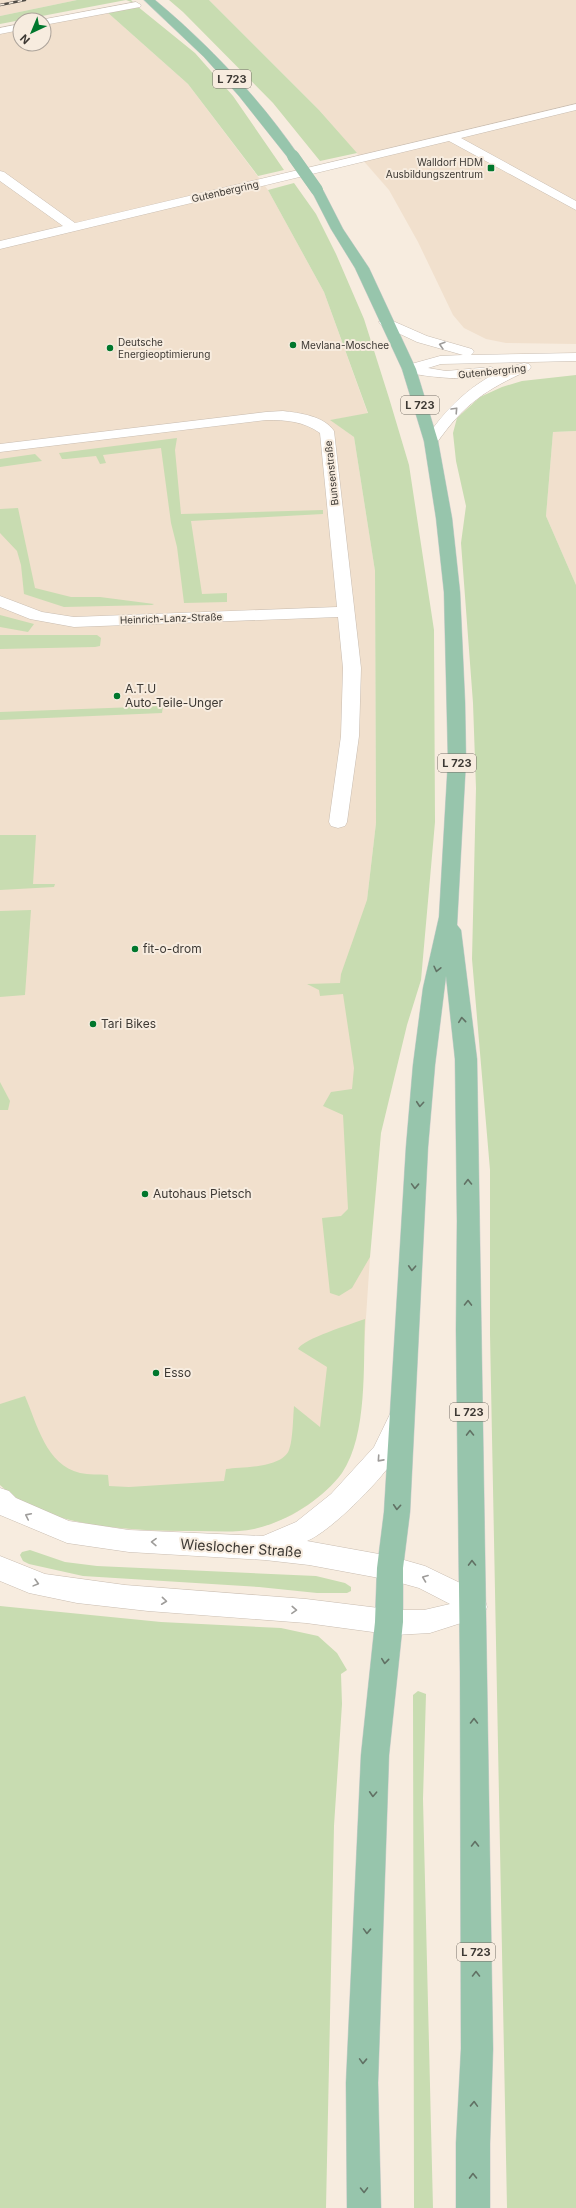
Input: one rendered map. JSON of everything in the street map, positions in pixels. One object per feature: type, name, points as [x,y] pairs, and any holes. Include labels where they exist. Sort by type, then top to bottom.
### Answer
[{"type":"main road","name":"L 723","points":[[149,0],[162,10],[208,53],[241,90],[293,156],[317,190],[337,229],[362,268],[409,369],[431,441],[449,563],[455,656],[457,760],[449,917],[433,988],[423,1072],[417,1146],[397,1512],[390,1568],[390,1622],[375,1755],[368,1892],[362,2083],[364,2208]]},
{"type":"main road","name":"L 723","points":[[449,917],[459,988],[466,1059],[477,2041],[473,2143],[473,2208]]},
{"type":"street","points":[[52,20],[136,4]]},
{"type":"street","points":[[0,31],[12,29]]},
{"type":"street","name":"Gutenbergring","points":[[0,245],[576,107]]},
{"type":"street","points":[[451,137],[576,206]]},
{"type":"street","points":[[0,175],[72,227]]},
{"type":"street","points":[[386,322],[404,332],[442,346],[476,354],[508,357]]},
{"type":"street","name":"Gutenbergring","points":[[409,369],[440,360],[508,357],[576,357]]},
{"type":"street","name":"Gutenbergring","points":[[409,369],[446,375],[576,361]]},
{"type":"street","points":[[431,441],[444,421],[466,397],[494,381],[524,367]]},
{"type":"street","name":"Bunsenstraße","points":[[0,448],[266,416],[289,416],[318,424],[327,431],[352,668],[350,736],[338,822]]},
{"type":"street","name":"Heinrich-Lanz-Straße","points":[[0,601],[23,612],[49,620],[74,622],[346,612]]},
{"type":"street","points":[[265,1548],[305,1530],[340,1502],[384,1454],[403,1412]]},
{"type":"street","name":"Wieslocher Straße","points":[[2,1505],[68,1532],[129,1541],[265,1548],[309,1553],[390,1568],[425,1578],[473,1605]]},
{"type":"street","points":[[0,1568],[16,1577],[82,1593],[207,1605],[307,1611],[390,1622],[423,1622],[455,1615],[473,1605]]},
{"type":"shaded area","points":[[0,0],[77,0],[19,12],[12,12],[12,14],[0,16]]},
{"type":"shaded area","points":[[209,0],[576,0],[576,344],[506,343],[486,339],[464,328],[453,315],[418,242],[389,190],[319,110]]},
{"type":"shaded area","points":[[107,12],[188,84],[268,190],[324,292],[368,414],[331,420],[354,437],[375,571],[376,823],[367,900],[370,1257],[359,1423],[351,1455],[341,1473],[326,1490],[308,1505],[292,1515],[253,1529],[168,1531],[119,1528],[53,1514],[0,1485],[0,33],[12,31],[12,52],[52,52],[52,22]]},
{"type":"shaded area","points":[[576,431],[576,585],[546,516],[553,432]]},
{"type":"green space","points":[[77,0],[126,0],[52,14],[52,12],[19,12]]},
{"type":"green space","points":[[169,0],[209,0],[319,110],[357,153],[320,161],[273,103],[183,12]]},
{"type":"green space","points":[[137,6],[195,53],[233,96],[284,170],[258,176],[188,84],[107,12]]},
{"type":"green space","points":[[12,14],[12,22],[0,24],[0,16]]},
{"type":"green space","points":[[294,183],[316,214],[336,254],[364,319],[389,398],[409,465],[434,630],[435,822],[421,980],[407,1025],[381,1133],[370,1257],[352,1288],[339,1296],[330,1293],[322,1218],[341,1216],[348,1209],[343,1115],[323,1106],[331,1092],[352,1089],[354,1068],[343,994],[320,996],[319,990],[307,984],[340,983],[341,974],[367,900],[376,823],[375,571],[354,437],[330,420],[368,413],[324,292],[268,190]]},
{"type":"green space","points":[[576,375],[576,431],[553,432],[546,516],[576,585],[576,2208],[507,2208],[490,1334],[490,1170],[472,959],[476,788],[473,703],[461,543],[466,506],[456,461],[453,433],[457,418],[480,397],[502,387],[522,381]]},
{"type":"green space","points":[[177,438],[175,450],[181,514],[323,510],[323,514],[191,521],[202,594],[227,593],[227,602],[184,603],[177,547],[171,523],[161,448],[103,455],[106,463],[100,464],[96,456],[62,459],[59,453]]},
{"type":"green space","points":[[35,454],[42,461],[0,467],[0,459]]},
{"type":"green space","points":[[18,508],[35,588],[71,597],[100,597],[154,604],[64,607],[24,594],[21,565],[17,551],[0,533],[0,509]]},
{"type":"green space","points":[[0,615],[34,624],[28,632],[0,627]]},
{"type":"green space","points":[[0,635],[97,635],[101,638],[100,646],[95,647],[0,649]]},
{"type":"green space","points":[[163,706],[162,713],[0,720],[0,712]]},
{"type":"green space","points":[[0,835],[36,835],[33,884],[55,884],[54,887],[0,890]]},
{"type":"green space","points":[[31,910],[25,995],[0,997],[0,911]]},
{"type":"green space","points":[[0,1082],[10,1101],[8,1110],[0,1110]]},
{"type":"green space","points":[[365,1319],[364,1377],[360,1419],[356,1439],[350,1457],[342,1473],[334,1483],[314,1501],[278,1521],[254,1529],[232,1531],[172,1531],[120,1528],[66,1519],[41,1511],[19,1500],[0,1485],[0,1404],[25,1396],[44,1442],[59,1462],[68,1469],[80,1473],[108,1475],[109,1486],[129,1487],[224,1481],[226,1469],[261,1466],[279,1460],[285,1456],[289,1450],[292,1435],[294,1406],[320,1427],[327,1367],[298,1349],[318,1336]]},
{"type":"green space","points":[[30,1550],[65,1562],[97,1566],[316,1576],[345,1583],[351,1587],[351,1591],[347,1593],[317,1593],[259,1587],[83,1576],[29,1564],[23,1561],[20,1555],[22,1552]]},
{"type":"green space","points":[[0,1606],[161,1622],[281,1628],[318,1636],[337,1653],[347,1670],[341,1674],[342,1704],[334,1826],[326,2208],[0,2208]]},
{"type":"green space","points":[[418,1691],[426,1694],[423,1799],[433,2208],[414,2208],[413,1695]]},
{"type":"railway","points":[[0,5],[25,0]]},
{"type":"place","name":"Walldorf HDM Ausbildungszentrum","points":[[491,168]]},
{"type":"place","name":"Mevlana-Moschee","points":[[293,345]]},
{"type":"place","name":"Deutsche Energieoptimierung","points":[[110,348]]},
{"type":"place","name":"A.T.U Auto-Teile-Unger","points":[[117,696]]},
{"type":"place","name":"fit-o-drom","points":[[135,949]]},
{"type":"place","name":"Tari Bikes","points":[[93,1024]]},
{"type":"place","name":"Autohaus Pietsch","points":[[145,1194]]},
{"type":"place","name":"Esso","points":[[156,1373]]}]
